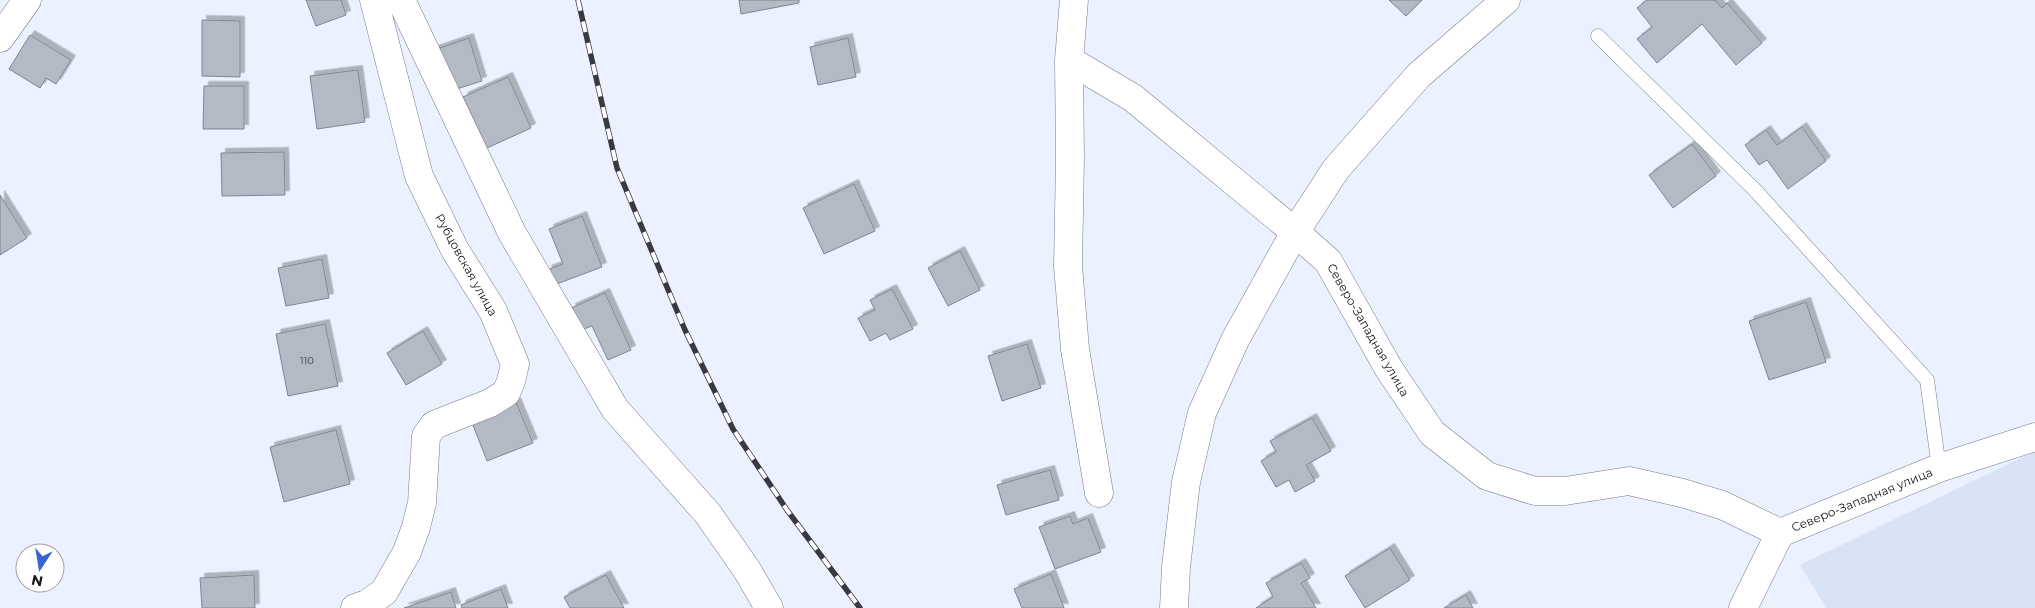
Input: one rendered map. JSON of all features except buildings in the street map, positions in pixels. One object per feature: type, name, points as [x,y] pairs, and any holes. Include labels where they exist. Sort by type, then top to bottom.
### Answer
[{"type":"street","points":[[0,38],[27,0]]},
{"type":"street","name":"Рубцовская улица","points":[[355,608],[367,604],[384,592],[406,552],[416,527],[422,502],[426,436],[434,425],[490,402],[506,393],[515,364],[493,311],[455,250],[419,176],[374,0]]},
{"type":"street","points":[[401,0],[512,232],[615,409],[708,514],[748,570],[764,606]]},
{"type":"street","points":[[1074,0],[1069,60],[1068,266],[1075,349],[1099,493]]},
{"type":"street","points":[[1174,608],[1176,567],[1186,482],[1202,413],[1235,340],[1295,232],[1336,169],[1419,75],[1506,0]]},
{"type":"street","name":"Северо-Западная улица","points":[[1069,60],[1133,98],[1328,261],[1389,370],[1432,433],[1487,476],[1535,491],[1565,491],[1629,481],[1682,493],[1722,505],[1780,533],[1939,468],[2035,437]]},
{"type":"street","points":[[1743,608],[1780,533]]},
{"type":"lane","points":[[1598,36],[1755,190],[1927,380],[1939,468]]},
{"type":"shaded area","points":[[2035,451],[2035,608],[1826,608],[1800,565]]},
{"type":"railway","points":[[578,0],[617,168],[685,330],[733,429],[787,510],[860,608]]}]
